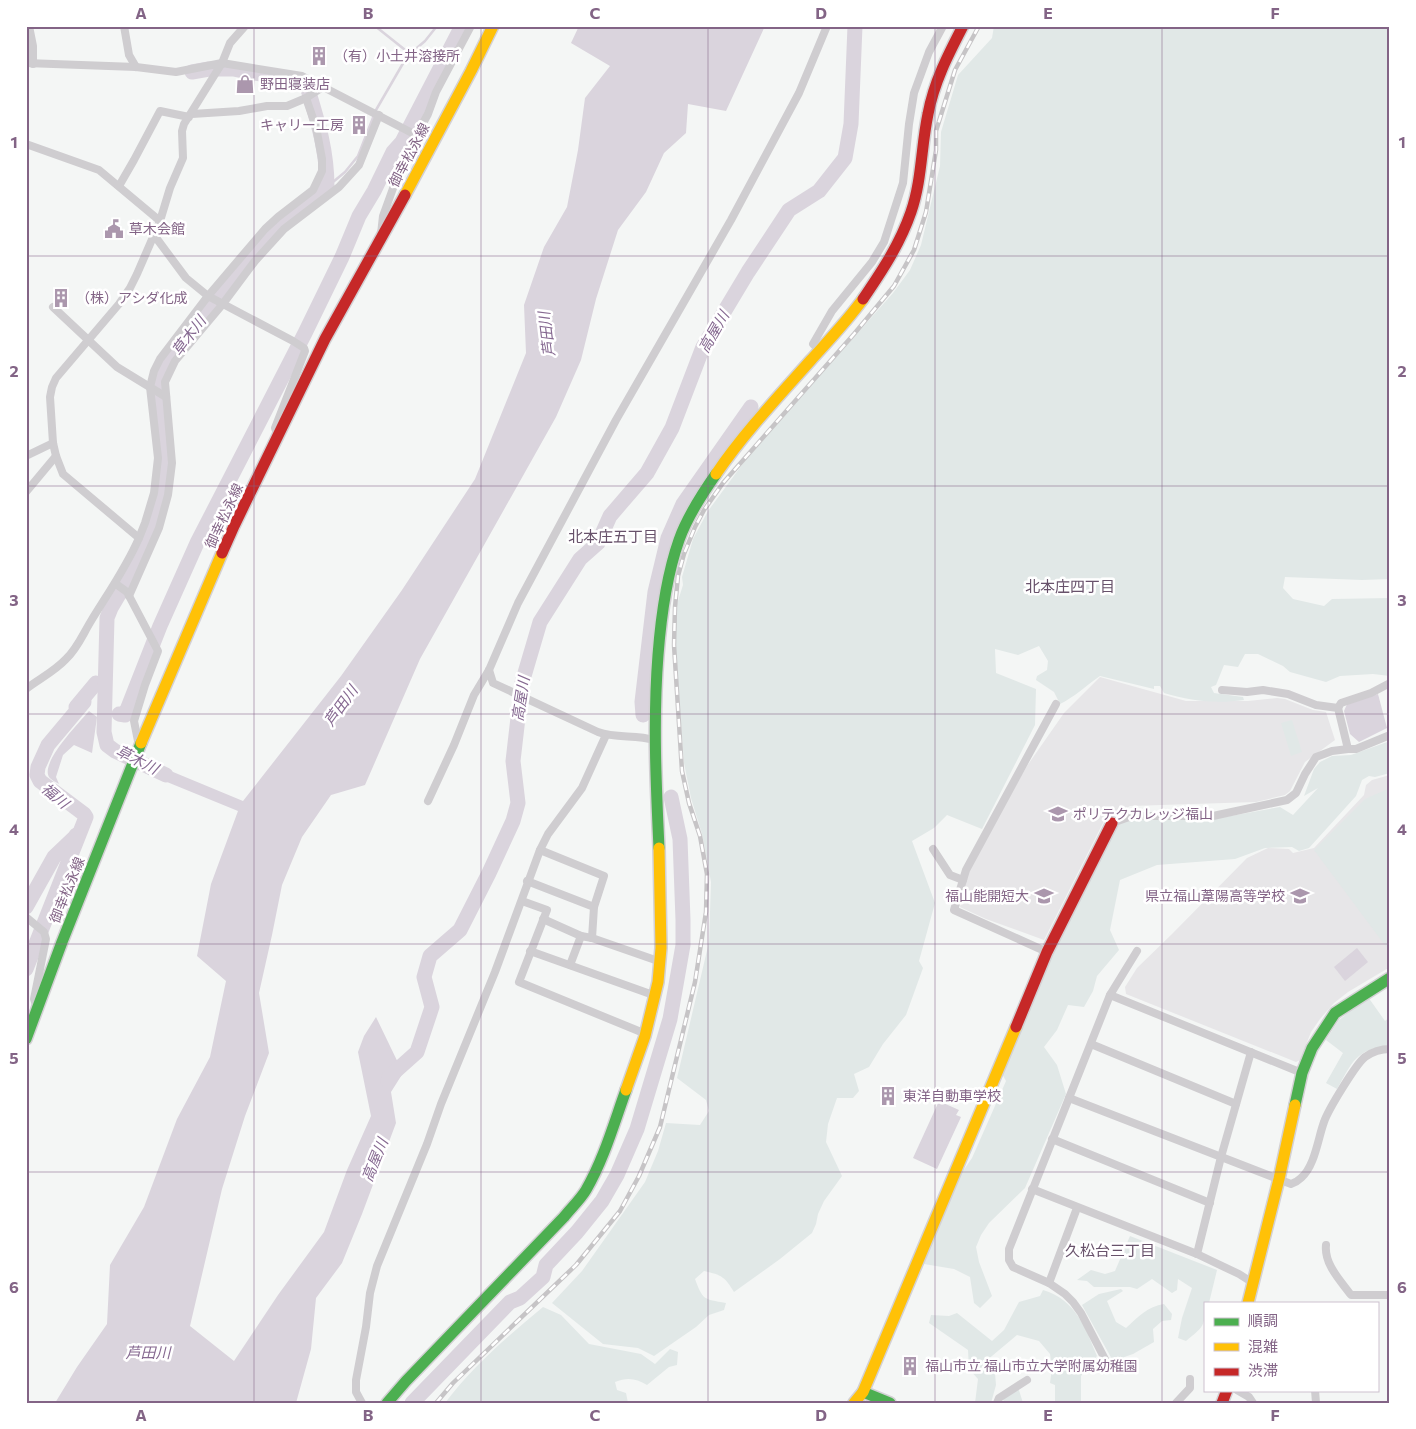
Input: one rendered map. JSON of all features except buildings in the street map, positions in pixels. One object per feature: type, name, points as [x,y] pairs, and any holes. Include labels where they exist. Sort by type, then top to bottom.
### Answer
[{"type":"street","points":[[29,26],[33,46],[30,64],[136,67],[176,72],[219,67],[302,76],[410,132]]},
{"type":"street","points":[[124,26],[129,54],[136,67]]},
{"type":"street","points":[[139,538],[63,474],[53,443],[50,397],[52,387],[56,378],[119,304],[138,274],[183,158],[182,131],[184,124],[219,67],[230,43],[246,26]]},
{"type":"street","points":[[380,241],[383,216],[404,158],[410,132],[428,114],[436,92],[471,26]]},
{"type":"street","name":"御幸松永線","points":[[26,1039],[139,747],[234,526],[325,339],[380,241],[493,26]]},
{"type":"street","points":[[428,801],[454,745],[474,695],[490,670],[518,602],[616,420],[731,220],[799,93],[827,26]]},
{"type":"street","points":[[819,350],[813,344],[832,311],[872,262],[884,242],[903,183],[914,93],[929,52],[944,26]]},
{"type":"street","points":[[387,1403],[406,1380],[564,1217],[583,1194],[598,1166],[646,1034],[656,996],[661,962],[661,885],[654,740],[655,695],[662,612],[673,553],[685,525],[718,469],[740,440],[859,304],[895,250],[914,205],[930,103],[942,68],[963,26]]},
{"type":"street","points":[[119,186],[160,111],[190,116],[267,106],[287,106],[309,97],[323,87]]},
{"type":"street","points":[[26,689],[72,654],[91,620],[117,585],[139,538],[155,493],[158,451],[151,388],[154,371],[160,358],[265,229],[313,190],[322,171],[322,159],[309,97]]},
{"type":"street","points":[[128,594],[159,528],[166,495],[172,463],[164,396],[165,382],[175,361],[255,261],[284,229],[339,186],[359,164],[376,114]]},
{"type":"street","points":[[26,144],[99,170],[160,221]]},
{"type":"street","points":[[154,235],[186,278],[210,297],[304,348],[275,428],[278,436]]},
{"type":"street","points":[[53,308],[117,367],[164,396]]},
{"type":"street","points":[[26,456],[53,443]]},
{"type":"street","points":[[26,492],[56,456]]},
{"type":"street","points":[[155,493],[166,495]]},
{"type":"street","points":[[117,585],[128,594],[158,651],[134,721],[139,747]]},
{"type":"street","points":[[490,670],[493,683],[598,732],[606,735],[644,737],[654,740]]},
{"type":"street","points":[[1348,749],[1338,708],[1341,703],[1371,693],[1390,683]]},
{"type":"street","points":[[1222,690],[1247,692],[1263,690],[1288,694],[1316,705],[1338,708]]},
{"type":"street","points":[[1047,952],[954,910],[966,870],[1056,704]]},
{"type":"street","points":[[362,1403],[356,1392],[356,1380],[366,1328],[370,1293],[377,1266],[495,972],[540,850],[548,834],[582,788],[606,735]]},
{"type":"street","points":[[854,1403],[863,1392],[1047,952],[1112,823],[1132,816],[1213,816],[1287,800],[1296,793],[1316,757],[1332,751],[1356,749],[1390,735]]},
{"type":"street","points":[[933,849],[950,875],[963,880]]},
{"type":"street","points":[[540,850],[604,876],[594,907],[592,938]]},
{"type":"street","points":[[527,881],[594,907]]},
{"type":"street","points":[[522,900],[546,910],[518,982],[646,1034]]},
{"type":"street","points":[[26,917],[42,930],[46,939],[34,999],[37,1008]]},
{"type":"street","points":[[542,919],[581,936],[661,962]]},
{"type":"street","points":[[570,965],[581,936]]},
{"type":"street","points":[[1106,1363],[1081,1312],[1073,1302],[1049,1283],[1013,1267],[1008,1260],[1009,1249],[1110,995],[1137,950]]},
{"type":"street","points":[[530,952],[656,996]]},
{"type":"street","points":[[1248,1302],[1279,1179],[1302,1073],[1312,1048],[1335,1013],[1390,978]]},
{"type":"street","points":[[1110,995],[1302,1073]]},
{"type":"street","points":[[1091,1044],[1236,1104]]},
{"type":"street","points":[[1069,1098],[1291,1184],[1301,1178],[1307,1170],[1318,1144],[1324,1122],[1355,1068],[1363,1058],[1372,1053],[1383,1049],[1390,1049]]},
{"type":"street","points":[[1197,1254],[1221,1157],[1251,1052]]},
{"type":"street","points":[[1052,1139],[1210,1203]]},
{"type":"street","points":[[1032,1190],[1197,1254],[1239,1274],[1253,1283]]},
{"type":"street","points":[[1049,1283],[1077,1208]]},
{"type":"street","points":[[1326,1245],[1325,1251],[1331,1267],[1351,1295],[1390,1295]]},
{"type":"street","points":[[1176,1403],[1190,1388],[1190,1379]]},
{"type":"street","points":[[997,1403],[999,1398],[1027,1380]]},
{"type":"street","points":[[863,1392],[890,1403]]},
{"type":"street","points":[[1240,1392],[1249,1397],[1252,1403]]},
{"type":"shaded area","points":[[994,26],[1390,26],[1390,579],[1362,580],[1285,577],[1283,588],[1293,599],[1324,606],[1332,599],[1390,598],[1390,676],[1373,674],[1340,676],[1326,682],[1290,672],[1283,666],[1258,654],[1245,654],[1238,667],[1224,665],[1216,685],[1211,687],[1214,693],[1243,697],[1244,700],[1214,702],[1194,700],[1164,693],[1160,686],[1154,686],[1154,689],[1100,676],[1060,704],[1054,692],[1036,680],[1037,676],[1047,670],[1048,661],[1039,646],[1018,655],[995,649],[996,673],[1036,689],[1035,725],[982,829],[947,815],[934,828],[912,841],[935,903],[919,961],[923,968],[906,1015],[883,1044],[869,1067],[854,1074],[859,1091],[853,1098],[837,1098],[828,1124],[826,1142],[842,1176],[824,1201],[812,1233],[734,1292],[722,1277],[704,1271],[695,1279],[702,1295],[713,1301],[726,1303],[724,1310],[709,1315],[696,1327],[654,1356],[638,1348],[603,1344],[552,1303],[582,1271],[645,1182],[658,1151],[666,1123],[700,1125],[709,1111],[706,1100],[677,1078],[709,942],[711,882],[702,834],[691,798],[684,763],[675,644],[676,607],[693,539],[708,511],[747,458],[893,293],[910,270],[921,245],[940,166],[941,132],[958,75],[992,38]]},
{"type":"shaded area","name":"ポリテクカレッジ福山","points":[[1100,677],[1186,701],[1285,699],[1313,710],[1326,712],[1335,740],[1305,762],[1290,791],[1285,795],[1256,802],[1130,806],[1104,821],[1044,940],[986,919],[960,907],[968,874],[984,841],[1027,766],[1064,713]]},
{"type":"shaded area","points":[[1292,720],[1302,752],[1291,756],[1281,723]]},
{"type":"shaded area","points":[[1390,741],[1390,773],[1375,777],[1369,776],[1362,780],[1356,796],[1309,848],[1299,851],[1292,847],[1265,848],[1235,859],[1157,865],[1120,880],[1110,930],[1119,950],[1097,976],[1093,991],[1084,1007],[1068,1005],[1057,1030],[1044,1047],[1057,1065],[1066,1094],[1025,1188],[989,1223],[976,1247],[979,1262],[992,1296],[980,1308],[974,1303],[970,1277],[954,1269],[924,1264],[949,1191],[972,1158],[1006,1081],[1001,1072],[1048,953],[1113,826],[1133,819],[1214,819],[1280,807],[1293,815],[1318,788],[1304,796],[1314,769],[1320,762],[1332,756],[1351,755]]},
{"type":"shaded area","name":"県立福山葦陽高等学校","points":[[1390,775],[1390,967],[1348,992],[1334,1003],[1311,1032],[1300,1060],[1296,1062],[1126,994],[1125,987],[1137,968],[1247,858],[1268,848],[1289,849],[1293,853],[1314,848],[1364,795],[1366,785],[1372,780]]},
{"type":"shaded area","points":[[1390,788],[1390,952],[1314,850],[1365,799]]},
{"type":"shaded area","points":[[1368,997],[1385,1021],[1390,1017],[1390,1045],[1369,1050],[1356,1058],[1337,1089],[1326,1083],[1343,1053],[1326,1040],[1339,1020]]},
{"type":"shaded area","points":[[1130,1236],[1217,1270],[1209,1302],[1204,1302],[1204,1322],[1200,1329],[1186,1341],[1178,1338],[1182,1318],[1192,1288],[1178,1279],[1177,1290],[1172,1293],[1152,1279],[1137,1289],[1130,1287],[1094,1287],[1087,1281],[1077,1280],[1091,1270],[1105,1274],[1115,1271]]},
{"type":"shaded area","points":[[1121,1289],[1123,1291],[1107,1301],[1116,1322],[1126,1328],[1143,1313],[1158,1305],[1164,1304],[1172,1314],[1171,1320],[1162,1321],[1153,1329],[1154,1342],[1133,1354],[1113,1361],[1082,1305],[1099,1294]]},
{"type":"shaded area","points":[[1043,1290],[1064,1300],[1078,1316],[1097,1356],[1081,1376],[1081,1403],[1055,1403],[1055,1385],[1050,1383],[1052,1368],[1050,1354],[1039,1341],[1017,1335],[986,1361],[995,1373],[996,1385],[991,1403],[975,1403],[978,1379],[969,1369],[968,1350],[929,1323],[931,1315],[949,1316],[957,1313],[992,1341],[1004,1330],[1019,1302],[1040,1296]]},
{"type":"shaded area","points":[[543,1307],[561,1315],[589,1344],[641,1354],[655,1364],[670,1349],[678,1352],[677,1365],[669,1367],[647,1385],[631,1379],[615,1382],[617,1390],[626,1393],[628,1403],[445,1403],[479,1364]]},
{"type":"shaded area","points":[[1018,1387],[1023,1403],[1003,1403],[1004,1396]]},
{"type":"water","name":"芦田川","points":[[579,26],[765,26],[726,111],[688,104],[686,133],[664,153],[646,192],[618,230],[596,299],[581,360],[556,417],[420,659],[365,785],[331,795],[302,837],[282,885],[259,993],[269,1053],[245,1116],[222,1189],[190,1326],[234,1361],[278,1295],[324,1232],[347,1170],[371,1116],[358,1052],[364,1036],[376,1017],[403,1073],[391,1092],[396,1123],[362,1214],[342,1263],[316,1298],[311,1349],[296,1403],[55,1403],[107,1324],[110,1265],[144,1207],[177,1119],[210,1057],[226,981],[197,956],[211,884],[238,811],[145,773],[149,762],[243,801],[341,676],[402,590],[475,479],[526,353],[524,305],[544,247],[567,207],[578,150],[585,98],[610,66],[571,43]]},
{"type":"water","points":[[1378,694],[1387,728],[1359,742],[1350,734],[1344,711],[1348,702]]},
{"type":"water","points":[[89,711],[97,717],[92,753],[74,745],[63,755],[56,777],[59,784],[49,777],[50,762],[55,752]]},
{"type":"water","points":[[1357,948],[1368,962],[1345,981],[1334,967]]},
{"type":"water","points":[[939,1101],[959,1110],[956,1115],[961,1117],[937,1169],[913,1158]]},
{"type":"waterway","points":[[375,26],[409,53]]},
{"type":"waterway","points":[[327,187],[345,172],[358,156],[376,110],[409,53],[425,41],[437,26]]},
{"type":"waterway","points":[[119,714],[125,715],[160,626],[197,543],[305,333],[342,257],[359,216],[374,191],[393,152],[402,142],[462,26]]},
{"type":"waterway","name":"高屋川","points":[[388,1081],[389,1077],[417,1052],[432,1007],[424,977],[430,956],[460,930],[513,821],[518,803],[513,761],[522,683],[540,622],[580,559],[598,543],[610,516],[647,473],[672,428],[703,347],[748,272],[789,210],[819,191],[845,158],[851,124],[855,26]]},
{"type":"waterway","name":"草木川","points":[[166,775],[115,751],[107,745],[104,732],[107,618],[137,564],[157,512],[165,460],[159,384],[163,371],[172,355],[249,256],[276,227],[327,187],[323,147],[306,83],[301,80],[233,69],[209,69],[192,72]]},
{"type":"waterway","points":[[643,715],[642,702],[655,592],[668,538],[683,504],[751,407]]},
{"type":"waterway","name":"福川","points":[[76,707],[96,683]]},
{"type":"waterway","name":"草木川","points":[[26,969],[86,817],[40,781],[37,775],[38,767],[48,745],[84,702]]},
{"type":"waterway","points":[[412,1403],[510,1302],[520,1298],[543,1277],[546,1265],[577,1232],[602,1201],[617,1175],[637,1129],[670,1019],[683,945],[680,839],[671,797]]},
{"type":"waterway","name":"福川","points":[[26,907],[54,857],[76,835]]},
{"type":"railway","points":[[436,1403],[453,1383],[576,1265],[620,1211],[639,1176],[660,1127],[695,982],[706,912],[707,874],[700,836],[689,803],[682,771],[674,645],[678,576],[684,554],[704,510],[723,483],[894,286],[914,250],[926,212],[936,150],[936,131],[955,70],[979,26]]},
{"type":"traffic: fast","points":[[659,848],[655,728],[658,655],[667,582],[682,531],[695,506],[716,474]]},
{"type":"traffic: fast","points":[[26,1039],[62,942],[141,743]]},
{"type":"traffic: fast","points":[[1295,1105],[1302,1073],[1312,1048],[1335,1013],[1390,978]]},
{"type":"traffic: fast","points":[[387,1403],[581,1197],[598,1166],[626,1090]]},
{"type":"traffic: fast","points":[[863,1392],[890,1403]]},
{"type":"traffic: slow","points":[[405,195],[493,26]]},
{"type":"traffic: slow","points":[[716,474],[750,430],[863,299]]},
{"type":"traffic: slow","points":[[141,743],[222,553]]},
{"type":"traffic: slow","points":[[626,1090],[645,1036],[658,982],[661,948],[659,848]]},
{"type":"traffic: slow","points":[[854,1403],[863,1392],[1016,1027]]},
{"type":"traffic: slow","points":[[1248,1302],[1279,1179],[1295,1105]]},
{"type":"traffic: jam","points":[[863,299],[884,268],[907,224],[915,200],[926,126],[934,91],[942,69],[963,26]]},
{"type":"traffic: jam","points":[[222,553],[325,339],[405,195]]},
{"type":"traffic: jam","points":[[1016,1027],[1047,952],[1112,823]]},
{"type":"traffic: jam","points":[[1222,1403],[1226,1392]]},
{"type":"place","name":"（有）小土井溶接所","points":[[319,56]]},
{"type":"place","name":"野田寝装店","points":[[245,84]]},
{"type":"place","name":"キャリー工房","points":[[359,125]]},
{"type":"place","name":"草木会館","points":[[114,229]]},
{"type":"place","name":"（株）アシダ化成","points":[[61,298]]},
{"type":"place","name":"ポリテクカレッジ福山","points":[[1058,814]]},
{"type":"place","name":"福山能開短大","points":[[1044,896]]},
{"type":"place","name":"県立福山葦陽高等学校","points":[[1300,896]]},
{"type":"place","name":"東洋自動車学校","points":[[888,1096]]},
{"type":"place","name":"福山市立 福山市立大学附属幼稚園","points":[[910,1366]]},
{"type":"district","name":"北本庄五丁目","points":[[613,537]]},
{"type":"district","name":"北本庄四丁目","points":[[1070,587]]},
{"type":"district","name":"久松台三丁目","points":[[1110,1251]]}]
